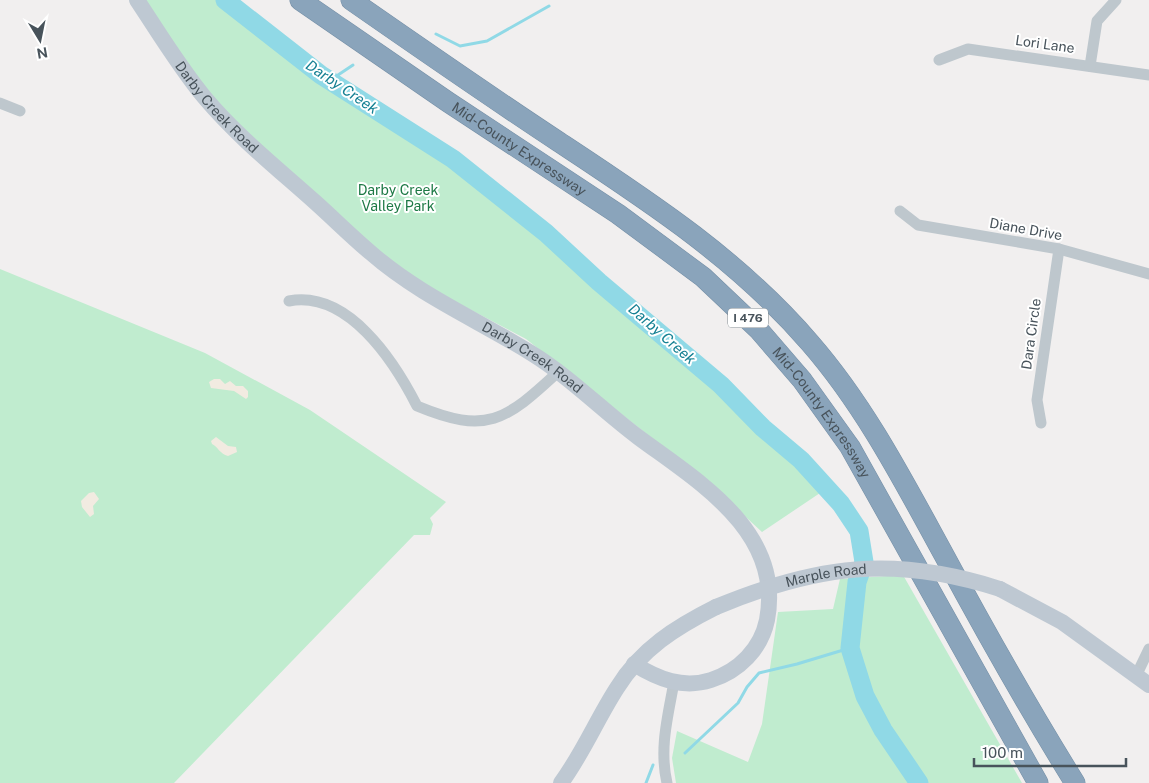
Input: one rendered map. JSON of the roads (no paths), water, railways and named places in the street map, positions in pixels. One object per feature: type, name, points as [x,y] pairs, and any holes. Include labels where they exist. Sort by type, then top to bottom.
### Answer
[{"type":"highway","name":"Mid-County Expressway","points":[[300,0],[440,96],[626,219],[703,277],[758,329],[802,380],[850,447],[1038,783]]},
{"type":"highway","name":"Mid-County Expressway","points":[[351,0],[464,79],[674,218],[736,267],[774,302],[812,345],[848,392],[902,475],[1022,698],[1075,783]]},
{"type":"street","name":"Darby Creek Road","points":[[138,0],[189,76],[219,114],[254,150],[370,253],[414,286],[513,342],[558,372],[626,427],[716,495],[742,523],[762,561],[768,608],[765,628],[755,648],[741,663],[720,676],[694,683],[674,682],[658,678],[634,664]]},
{"type":"street","points":[[1090,66],[1097,21],[1116,0]]},
{"type":"street","name":"Lori Lane","points":[[939,60],[968,49],[1149,75]]},
{"type":"street","points":[[0,104],[20,111]]},
{"type":"street","name":"Diane Drive","points":[[900,211],[918,225],[1059,249],[1149,274]]},
{"type":"street","name":"Dara Circle","points":[[1041,423],[1037,400],[1059,249]]},
{"type":"street","points":[[289,300],[302,298],[319,303],[351,318],[376,342],[403,378],[417,406],[447,419],[473,422],[500,417],[525,403],[558,372]]},
{"type":"street","name":"Marple Road","points":[[561,783],[578,759],[617,687],[634,664],[668,634],[716,607],[791,579],[820,573],[890,567],[941,573],[1000,589],[1062,622],[1142,680]]},
{"type":"street","points":[[1142,680],[1149,648]]},
{"type":"street","points":[[667,783],[663,742],[674,682]]},
{"type":"waterway","name":"Darby Creek","points":[[225,0],[321,75],[453,159],[546,233],[599,282],[721,385],[763,428],[801,460],[841,504],[859,531],[864,562],[857,582],[850,648],[865,696],[883,730],[919,783]]},
{"type":"waterway","points":[[436,34],[460,46],[487,41],[549,6]]},
{"type":"waterway","points":[[329,81],[353,65]]},
{"type":"waterway","points":[[685,753],[738,703],[747,687],[759,673],[850,648]]},
{"type":"waterway","points":[[646,783],[653,765]]},
{"type":"park label","name":"Darby Creek Valley Park","points":[[398,198]]}]
